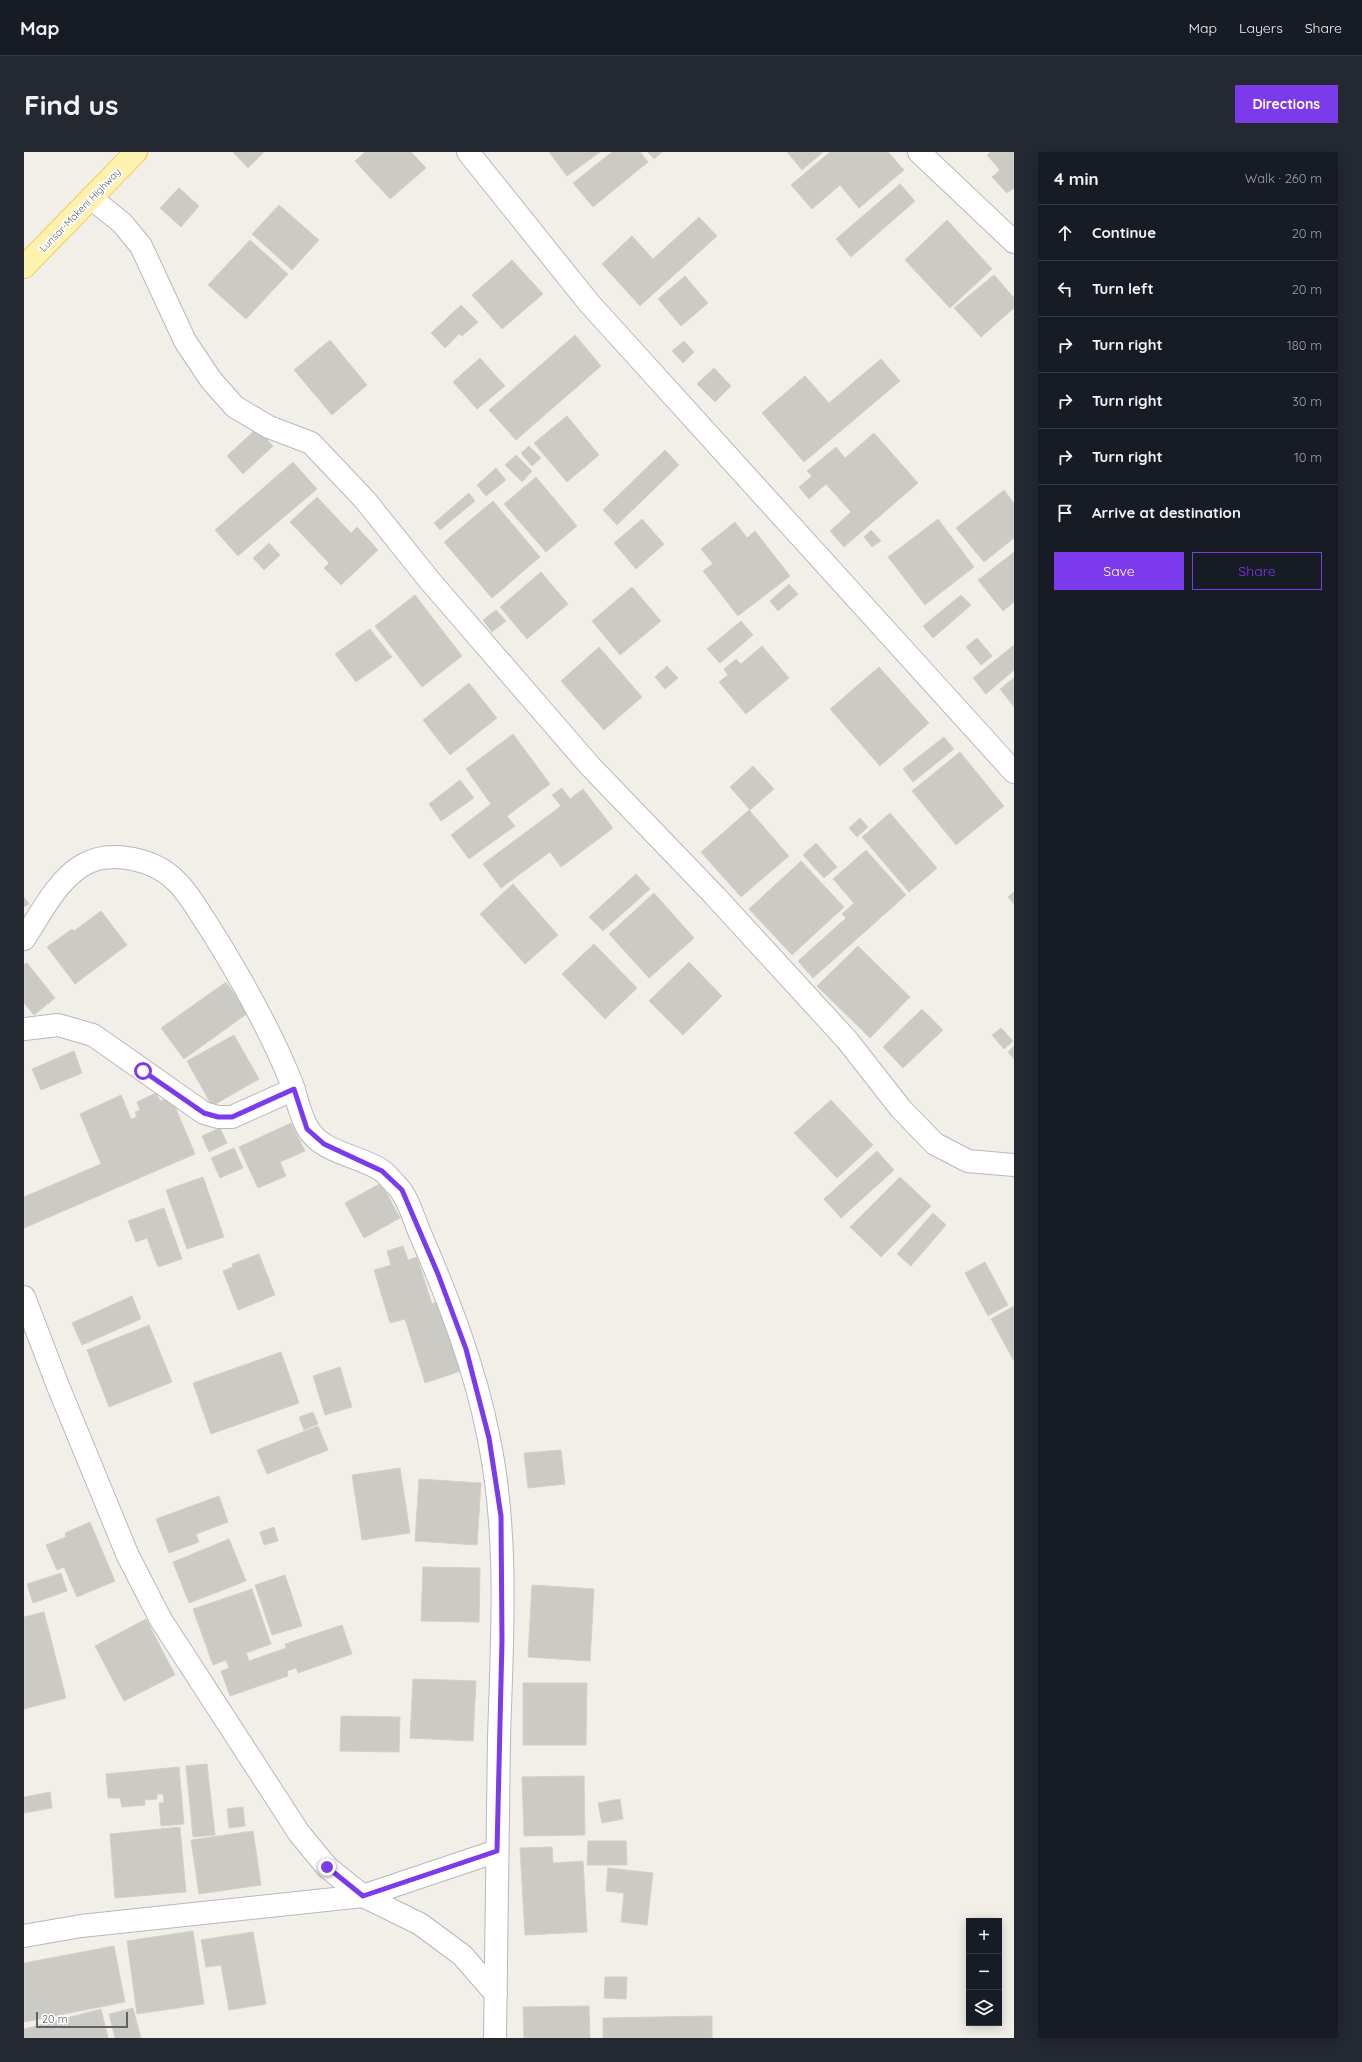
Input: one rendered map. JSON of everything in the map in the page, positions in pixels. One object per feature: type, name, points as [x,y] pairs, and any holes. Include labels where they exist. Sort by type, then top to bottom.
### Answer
[{"type":"main road","name":"Lunsar-Makeni Highway","points":[[24,268],[136,152]]},
{"type":"street","points":[[468,152],[589,303],[1014,772]]},
{"type":"street","points":[[919,152],[1014,242]]},
{"type":"street","points":[[91,198],[122,223],[141,246],[185,342],[211,380],[235,407],[269,427],[311,443],[365,500],[430,581],[590,766],[715,896],[847,1040],[906,1114],[935,1144],[968,1161],[1014,1165]]},
{"type":"street","points":[[24,939],[60,886],[80,866],[95,859],[107,857],[126,858],[155,866],[175,880],[193,903],[230,961],[260,1013],[294,1089],[307,1129],[324,1144],[382,1171],[402,1190],[438,1274],[466,1349],[489,1438],[501,1516],[502,1640],[497,1851],[495,2038]]},
{"type":"street","points":[[24,1029],[58,1025],[93,1035],[204,1113],[218,1117],[232,1117],[294,1089]]},
{"type":"street","points":[[24,1298],[58,1386],[128,1556],[161,1620],[299,1833],[327,1867],[363,1896],[420,1924],[462,1955],[496,1994]]},
{"type":"street","points":[[24,1936],[81,1926],[363,1896],[497,1851]]},
{"type":"building","points":[[233,152],[264,152],[248,168]]},
{"type":"building","points":[[365,152],[411,152],[426,168],[390,199],[355,161]]},
{"type":"building","points":[[549,152],[600,152],[567,176]]},
{"type":"building","points":[[612,152],[640,152],[648,162],[593,207],[573,183]]},
{"type":"building","points":[[648,152],[662,152],[654,159]]},
{"type":"building","points":[[787,152],[823,152],[802,170]]},
{"type":"building","points":[[830,152],[888,152],[904,170],[859,208],[840,185],[812,209],[791,185]]},
{"type":"building","points":[[991,152],[1014,152],[1014,188],[1007,193],[992,177],[1000,170],[987,155]]},
{"type":"building","points":[[900,184],[915,201],[851,257],[836,239]]},
{"type":"building","points":[[179,188],[199,206],[181,227],[160,208]]},
{"type":"building","points":[[279,205],[319,240],[292,270],[252,234]]},
{"type":"building","points":[[699,217],[717,236],[640,306],[602,264],[632,236],[653,259]]},
{"type":"building","points":[[947,220],[992,269],[950,308],[905,260]]},
{"type":"building","points":[[250,240],[288,274],[246,319],[208,285]]},
{"type":"building","points":[[512,260],[543,294],[502,329],[472,295]]},
{"type":"building","points":[[994,275],[1014,298],[1014,308],[981,337],[954,308]]},
{"type":"building","points":[[685,276],[708,303],[681,326],[658,299]]},
{"type":"building","points":[[461,305],[478,322],[462,336],[459,334],[445,348],[431,333]]},
{"type":"building","points":[[575,335],[601,366],[516,440],[489,410]]},
{"type":"building","points":[[330,340],[367,385],[332,415],[294,370]]},
{"type":"building","points":[[684,341],[694,352],[683,363],[672,351]]},
{"type":"building","points":[[480,358],[505,386],[477,409],[453,382]]},
{"type":"building","points":[[881,359],[900,381],[804,462],[762,413],[805,376],[829,403]]},
{"type":"building","points":[[714,368],[731,386],[715,402],[697,384]]},
{"type":"building","points":[[567,416],[599,455],[567,482],[534,443]]},
{"type":"building","points":[[257,428],[273,446],[243,474],[227,456]]},
{"type":"building","points":[[874,433],[918,483],[844,547],[830,531],[851,512],[826,484],[809,499],[799,487],[812,476],[807,471],[836,447],[845,458]]},
{"type":"building","points":[[529,446],[541,458],[532,466],[521,453]]},
{"type":"building","points":[[665,450],[679,465],[617,525],[603,510]]},
{"type":"building","points":[[516,455],[532,471],[522,482],[505,465]]},
{"type":"building","points":[[293,462],[317,489],[238,556],[215,530]]},
{"type":"building","points":[[496,468],[506,480],[486,496],[477,485]]},
{"type":"building","points":[[536,477],[577,526],[546,552],[504,504]]},
{"type":"building","points":[[1004,490],[1014,503],[1014,538],[984,562],[956,528]]},
{"type":"building","points":[[469,493],[475,501],[440,530],[434,523]]},
{"type":"building","points":[[317,497],[351,533],[357,527],[378,550],[341,585],[324,568],[329,563],[290,522]]},
{"type":"building","points":[[493,501],[540,557],[492,598],[444,542]]},
{"type":"building","points":[[642,519],[664,544],[636,569],[614,543]]},
{"type":"building","points":[[938,519],[974,567],[925,605],[888,557]]},
{"type":"building","points":[[735,522],[747,538],[755,531],[790,576],[738,616],[703,571],[713,564],[701,549]]},
{"type":"building","points":[[871,530],[881,541],[872,547],[864,537]]},
{"type":"building","points":[[269,543],[280,555],[264,570],[253,558]]},
{"type":"building","points":[[1014,552],[1014,602],[1003,611],[978,580]]},
{"type":"building","points":[[541,572],[568,604],[527,639],[500,607]]},
{"type":"building","points":[[789,584],[798,594],[778,611],[770,601]]},
{"type":"building","points":[[632,587],[661,621],[620,655],[592,621]]},
{"type":"building","points":[[415,595],[462,656],[422,687],[375,626]]},
{"type":"building","points":[[961,595],[971,605],[933,638],[923,626]]},
{"type":"building","points":[[496,610],[506,621],[492,632],[483,620]]},
{"type":"building","points":[[741,621],[753,635],[720,663],[707,649]]},
{"type":"building","points":[[370,629],[392,657],[356,682],[335,654]]},
{"type":"building","points":[[977,638],[992,656],[981,665],[966,647]]},
{"type":"building","points":[[1014,645],[1014,670],[986,694],[973,678]]},
{"type":"building","points":[[762,646],[789,678],[746,714],[719,682],[728,675],[724,669],[736,659],[741,664]]},
{"type":"building","points":[[599,647],[642,697],[604,730],[561,681]]},
{"type":"building","points":[[667,666],[678,678],[665,689],[655,677]]},
{"type":"building","points":[[879,667],[929,723],[880,766],[830,709]]},
{"type":"building","points":[[1014,678],[1014,707],[1000,689]]},
{"type":"building","points":[[469,683],[497,718],[450,755],[423,720]]},
{"type":"building","points":[[513,734],[550,784],[507,816],[515,826],[469,859],[451,835],[491,804],[466,769]]},
{"type":"building","points":[[944,737],[954,749],[913,782],[903,769]]},
{"type":"building","points":[[960,752],[1004,806],[956,845],[912,791]]},
{"type":"building","points":[[753,766],[774,789],[750,810],[730,787]]},
{"type":"building","points":[[460,780],[474,798],[441,821],[429,804]]},
{"type":"building","points":[[562,788],[570,799],[583,789],[613,828],[561,867],[550,852],[501,888],[483,864],[561,806],[552,795]]},
{"type":"building","points":[[749,810],[789,856],[741,897],[701,852]]},
{"type":"building","points":[[890,813],[937,868],[909,892],[862,837]]},
{"type":"building","points":[[860,818],[868,827],[857,837],[849,828]]},
{"type":"building","points":[[816,843],[837,867],[824,878],[803,855]]},
{"type":"building","points":[[866,850],[906,895],[813,978],[798,961],[846,918],[842,914],[854,903],[833,879]]},
{"type":"building","points":[[801,861],[844,907],[792,955],[749,909]]},
{"type":"building","points":[[636,874],[650,889],[603,931],[589,917]]},
{"type":"building","points":[[513,884],[558,935],[525,964],[480,914]]},
{"type":"building","points":[[1014,892],[1014,904],[1008,897]]},
{"type":"building","points":[[654,893],[694,938],[649,978],[609,934]]},
{"type":"building","points":[[24,897],[29,904],[24,907]]},
{"type":"building","points":[[101,911],[127,945],[75,984],[47,947],[72,929],[74,931]]},
{"type":"building","points":[[594,944],[637,988],[605,1019],[562,974]]},
{"type":"building","points":[[858,946],[910,997],[870,1038],[817,986]]},
{"type":"building","points":[[689,962],[722,996],[683,1035],[649,1001]]},
{"type":"building","points":[[27,963],[55,998],[34,1015],[24,1003],[24,965]]},
{"type":"building","points":[[226,982],[248,1013],[184,1059],[161,1028]]},
{"type":"building","points":[[922,1009],[943,1030],[903,1068],[883,1047]]},
{"type":"building","points":[[1001,1028],[1013,1041],[1004,1049],[992,1035]]},
{"type":"building","points":[[234,1035],[259,1079],[212,1106],[187,1061]]},
{"type":"building","points":[[1014,1046],[1014,1059],[1008,1052]]},
{"type":"building","points":[[74,1051],[82,1073],[41,1090],[32,1069]]},
{"type":"building","points":[[156,1093],[160,1101],[171,1097],[195,1154],[24,1228],[24,1197],[101,1164],[80,1114],[121,1095],[131,1119],[137,1117],[135,1112],[140,1110],[137,1102]]},
{"type":"building","points":[[831,1100],[873,1145],[837,1178],[794,1133]]},
{"type":"building","points":[[291,1123],[305,1151],[280,1162],[286,1176],[258,1188],[239,1147]]},
{"type":"building","points":[[220,1128],[227,1143],[209,1152],[202,1136]]},
{"type":"building","points":[[234,1148],[243,1168],[220,1178],[211,1158]]},
{"type":"building","points":[[877,1151],[894,1170],[841,1218],[824,1199]]},
{"type":"building","points":[[203,1177],[224,1237],[187,1249],[166,1190]]},
{"type":"building","points":[[900,1177],[931,1206],[881,1257],[850,1227]]},
{"type":"building","points":[[381,1183],[400,1218],[364,1238],[345,1203]]},
{"type":"building","points":[[164,1208],[182,1259],[158,1267],[147,1238],[136,1242],[128,1221]]},
{"type":"building","points":[[933,1213],[946,1225],[911,1266],[897,1254]]},
{"type":"building","points":[[403,1246],[408,1260],[417,1257],[432,1304],[442,1300],[464,1370],[425,1383],[405,1319],[390,1323],[374,1270],[391,1265],[387,1251]]},
{"type":"building","points":[[259,1254],[275,1295],[238,1310],[223,1271],[233,1267],[232,1264]]},
{"type":"building","points":[[985,1262],[1008,1305],[988,1316],[965,1273]]},
{"type":"building","points":[[132,1296],[141,1319],[82,1345],[72,1323]]},
{"type":"building","points":[[1014,1306],[1014,1361],[991,1319]]},
{"type":"building","points":[[149,1325],[172,1382],[109,1407],[87,1350]]},
{"type":"building","points":[[281,1352],[299,1403],[211,1434],[193,1383]]},
{"type":"building","points":[[340,1367],[352,1407],[325,1415],[313,1376]]},
{"type":"building","points":[[313,1412],[318,1424],[304,1430],[299,1417]]},
{"type":"building","points":[[318,1426],[328,1450],[267,1474],[257,1450]]},
{"type":"building","points":[[561,1450],[565,1484],[528,1488],[524,1453]]},
{"type":"building","points":[[400,1468],[410,1533],[362,1540],[352,1475]]},
{"type":"building","points":[[419,1479],[481,1483],[477,1545],[415,1541]]},
{"type":"building","points":[[219,1496],[228,1522],[196,1534],[199,1542],[169,1553],[156,1519]]},
{"type":"building","points":[[90,1522],[115,1581],[77,1597],[64,1567],[57,1570],[46,1545],[66,1537],[65,1533]]},
{"type":"building","points":[[274,1527],[278,1541],[264,1545],[260,1532]]},
{"type":"building","points":[[229,1539],[246,1581],[189,1603],[173,1562]]},
{"type":"building","points":[[423,1567],[480,1568],[479,1622],[421,1621]]},
{"type":"building","points":[[61,1573],[67,1591],[33,1603],[27,1584]]},
{"type":"building","points":[[285,1575],[302,1626],[272,1635],[255,1585]]},
{"type":"building","points":[[532,1585],[594,1589],[590,1661],[528,1657]]},
{"type":"building","points":[[252,1589],[271,1644],[246,1653],[249,1661],[286,1648],[285,1644],[342,1625],[352,1654],[298,1673],[296,1668],[287,1671],[288,1676],[230,1696],[221,1671],[229,1668],[226,1660],[213,1665],[193,1609]]},
{"type":"building","points":[[44,1612],[66,1698],[24,1709],[24,1617]]},
{"type":"building","points":[[146,1619],[175,1675],[124,1701],[95,1646]]},
{"type":"building","points":[[413,1679],[476,1681],[473,1741],[410,1738]]},
{"type":"building","points":[[523,1683],[587,1683],[586,1745],[523,1745]]},
{"type":"building","points":[[341,1716],[400,1717],[399,1752],[340,1751]]},
{"type":"building","points":[[207,1764],[215,1835],[193,1837],[186,1766]]},
{"type":"building","points":[[179,1767],[184,1824],[161,1826],[159,1803],[164,1803],[163,1794],[157,1794],[157,1799],[145,1800],[145,1805],[122,1807],[120,1798],[108,1798],[106,1774]]},
{"type":"building","points":[[584,1776],[585,1835],[524,1836],[522,1777]]},
{"type":"building","points":[[50,1792],[52,1808],[24,1813],[24,1797]]},
{"type":"building","points":[[620,1799],[623,1819],[602,1823],[598,1803]]},
{"type":"building","points":[[243,1807],[245,1826],[229,1828],[227,1809]]},
{"type":"building","points":[[180,1827],[186,1892],[115,1898],[110,1834]]},
{"type":"building","points":[[253,1831],[261,1885],[199,1894],[191,1840]]},
{"type":"building","points":[[588,1841],[626,1841],[627,1865],[587,1865]]},
{"type":"building","points":[[552,1847],[553,1863],[583,1861],[587,1932],[525,1935],[520,1848]]},
{"type":"building","points":[[608,1868],[653,1873],[647,1925],[621,1922],[624,1893],[606,1891]]},
{"type":"building","points":[[193,1931],[204,2004],[137,2014],[127,1941]]},
{"type":"building","points":[[253,1932],[266,2004],[229,2010],[221,1965],[206,1967],[201,1940]]},
{"type":"building","points":[[114,1946],[125,2002],[24,2022],[24,1963]]},
{"type":"building","points":[[605,1977],[627,1977],[626,1999],[604,1998]]},
{"type":"building","points":[[589,2006],[590,2038],[524,2038],[523,2007]]},
{"type":"building","points":[[133,2008],[141,2038],[115,2038],[109,2014]]},
{"type":"building","points":[[101,2009],[108,2038],[24,2038],[24,2029]]},
{"type":"building","points":[[712,2016],[712,2038],[603,2038],[603,2018]]},
{"type":"route","points":[[143,1071],[204,1113],[218,1117],[232,1117],[294,1089],[307,1129],[324,1144],[382,1171],[402,1190],[438,1274],[466,1349],[489,1438],[501,1516],[502,1640],[497,1851],[363,1896],[327,1867]]}]
